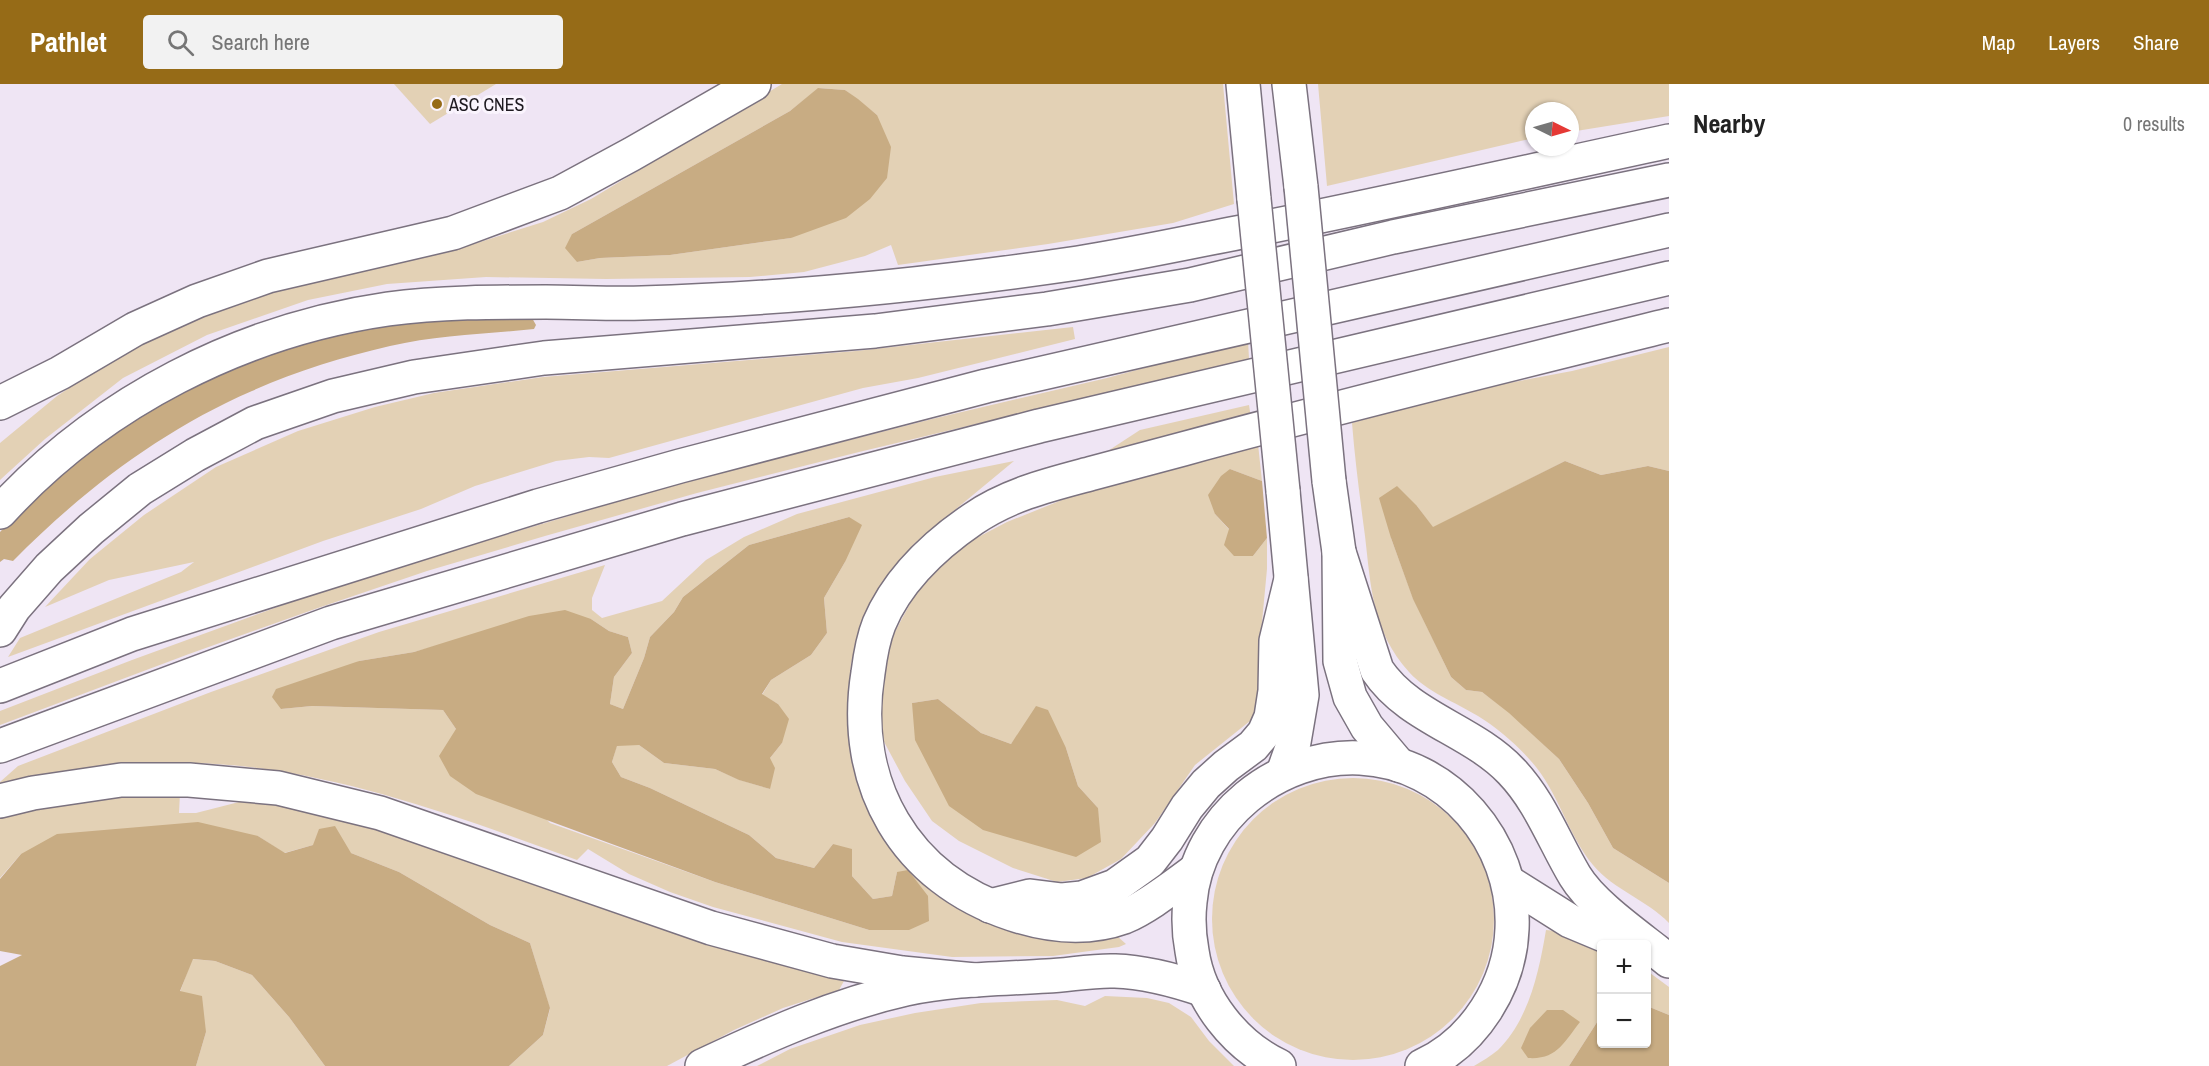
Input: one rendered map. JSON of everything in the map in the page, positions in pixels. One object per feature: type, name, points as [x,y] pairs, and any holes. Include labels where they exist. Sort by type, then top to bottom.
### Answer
[{"type":"highway","points":[[0,403],[135,329],[197,301],[268,276],[453,233],[560,193],[754,84]]},
{"type":"highway","points":[[1243,84],[1302,695],[1294,742],[1283,773]]},
{"type":"highway","points":[[1289,84],[1329,481],[1339,552],[1340,661],[1350,697],[1367,727],[1399,765]]},
{"type":"highway","points":[[0,512],[56,459],[128,405],[170,380],[243,348],[284,333],[338,318],[391,309],[470,303],[638,304],[730,299],[912,284],[1080,262],[1380,204],[1669,141]]},
{"type":"highway","points":[[7,619],[48,568],[140,489],[195,455],[255,423],[333,396],[414,376],[544,358],[875,332],[1047,309],[1190,285],[1393,237],[1669,180]]},
{"type":"highway","points":[[0,686],[132,634],[538,506],[636,478],[986,386],[1669,230]]},
{"type":"highway","points":[[0,746],[331,623],[682,519],[1039,426],[1669,278]]},
{"type":"highway","points":[[1196,870],[1127,916],[1084,926],[1033,920],[989,907],[955,889],[929,868],[904,840],[886,809],[872,776],[864,717],[865,688],[870,657],[879,624],[911,574],[946,539],[992,506],[1050,485],[1411,389],[1669,325]]},
{"type":"highway","points":[[0,422],[60,372]]},
{"type":"highway","points":[[1339,552],[1377,670],[1384,681],[1421,712],[1490,751],[1511,771],[1521,782],[1551,830],[1581,884],[1606,910],[1669,963]]},
{"type":"highway","points":[[989,907],[1029,896],[1062,900],[1082,898],[1115,886],[1150,861],[1187,807],[1206,784],[1226,765],[1253,746],[1264,734],[1271,717],[1275,691],[1276,641],[1291,579]]},
{"type":"highway","points":[[1279,1066],[1243,1042],[1221,1018],[1204,990],[1194,962],[1189,931],[1190,900],[1196,870],[1210,839],[1230,813],[1254,790],[1283,773],[1321,761],[1360,758],[1399,765],[1430,778],[1457,798],[1480,822],[1497,851],[1508,882],[1513,912],[1512,942],[1505,971],[1493,998],[1477,1023],[1455,1045],[1422,1066]]},
{"type":"highway","points":[[0,801],[33,793],[121,780],[189,780],[278,788],[380,813],[711,928],[832,961],[902,973],[975,980]]},
{"type":"highway","points":[[1508,882],[1570,921],[1614,940]]},
{"type":"highway","points":[[1651,956],[1669,963]]},
{"type":"highway","points":[[702,1066],[775,1031],[859,1002],[908,989],[975,980],[1114,971],[1149,974],[1204,990]]},
{"type":"shaded area","name":"ASC CNES","points":[[394,84],[496,84],[430,124]]},
{"type":"shaded area","points":[[782,84],[1223,84],[1234,204],[1173,223],[1048,244],[898,265],[891,245],[865,256],[804,272],[750,277],[606,279],[486,277],[387,284],[308,300],[207,335],[123,378],[45,439],[0,480],[0,443],[57,396],[119,355],[193,318],[255,293],[399,258],[445,253],[543,222],[591,199]],"holes":[[[819,88],[845,90],[877,115],[791,238],[670,255],[600,258],[577,262],[572,234],[790,111]]]},
{"type":"shaded area","points":[[1318,84],[1669,84],[1669,116],[1579,131],[1579,102],[1525,102],[1525,140],[1327,186]]},
{"type":"shaded area","points":[[818,88],[845,90],[858,99],[877,115],[891,147],[887,178],[870,199],[846,218],[791,238],[670,255],[600,258],[577,262],[565,248],[572,234],[790,111]]},
{"type":"shaded area","points":[[462,315],[532,318],[536,325],[534,329],[444,337],[390,346],[320,365],[252,391],[186,424],[155,443],[67,510],[13,561],[4,559],[0,562],[0,532],[38,492],[145,411],[255,359],[305,342],[362,329]]},
{"type":"shaded area","points":[[1073,327],[1075,339],[918,378],[863,388],[609,458],[589,457],[556,461],[475,486],[421,509],[323,541],[8,657],[20,638],[181,572],[194,562],[109,580],[45,607],[90,559],[144,515],[216,467],[298,431],[375,407],[434,393],[543,377],[856,351]]},
{"type":"shaded area","points":[[1248,340],[1249,359],[697,493],[427,571],[189,654],[0,725],[0,711],[305,597],[417,561],[670,486],[932,419],[1107,378]]},
{"type":"shaded area","points":[[1669,347],[1669,471],[1648,466],[1601,475],[1565,461],[1433,528],[1417,506],[1391,538],[1413,598],[1451,677],[1466,690],[1482,692],[1509,712],[1559,759],[1588,803],[1613,848],[1669,883],[1669,923],[1601,874],[1593,865],[1576,840],[1540,772],[1518,748],[1485,720],[1416,679],[1387,641],[1375,608],[1372,591],[1352,423],[1461,392],[1572,371]]},
{"type":"shaded area","points":[[1249,405],[1251,418],[1097,458],[1140,430]]},
{"type":"shaded area","points":[[1258,444],[1262,481],[1230,469],[1215,514],[1253,556],[1267,538],[1267,569],[1260,643],[1260,692],[1255,717],[1195,765],[1155,823],[1121,859],[1087,878],[1057,882],[1013,868],[959,841],[932,821],[905,781],[882,738],[879,694],[890,641],[919,587],[963,545],[1007,522],[1087,490]],"holes":[[[938,699],[981,733],[1011,744],[1022,730],[1066,748],[1078,786],[1098,808],[912,703]]]},
{"type":"shaded area","points":[[1014,461],[915,543],[884,581],[862,621],[851,664],[848,706],[852,749],[905,858],[1117,936],[1126,944],[1119,947],[1053,956],[952,957],[842,942],[713,907],[670,892],[629,874],[588,849],[577,860],[420,805],[313,777],[259,768],[204,763],[129,764],[0,786],[0,782],[18,766],[211,692],[379,632],[605,565],[592,598],[592,610],[602,618],[662,601],[706,560],[744,537],[797,514],[935,477]],"holes":[[[849,517],[845,562],[824,598],[827,633],[811,655],[771,680],[762,695],[778,704],[782,743],[770,758],[770,789],[715,769],[664,763],[639,745],[617,745],[612,762],[621,777],[650,788],[749,835],[776,858],[814,868],[833,844],[852,876],[873,899],[892,896],[897,872],[909,930],[869,930],[715,882],[550,823],[456,729],[443,710],[312,706],[281,709],[359,661],[414,652],[464,638],[591,619],[609,631],[628,637],[632,653],[614,677],[610,704],[623,709],[650,637],[674,612],[683,597],[749,545]]]},
{"type":"shaded area","points":[[1565,461],[1601,475],[1648,466],[1669,471],[1669,883],[1613,848],[1588,803],[1559,759],[1509,713],[1482,692],[1466,690],[1451,677],[1413,599],[1379,498],[1397,486],[1417,506],[1433,527]]},
{"type":"shaded area","points":[[1230,469],[1262,481],[1267,538],[1253,556],[1234,556],[1224,545],[1229,529],[1215,514],[1208,495],[1221,476]]},
{"type":"shaded area","points":[[849,517],[862,525],[845,562],[824,598],[827,633],[811,655],[771,680],[762,694],[778,704],[789,719],[782,743],[770,758],[775,768],[770,789],[739,780],[715,769],[664,763],[639,745],[617,746],[612,762],[621,777],[650,788],[749,835],[776,858],[814,868],[833,844],[852,849],[852,876],[873,899],[892,896],[897,872],[908,870],[928,896],[929,921],[909,930],[869,930],[715,882],[476,794],[450,776],[439,756],[456,729],[443,710],[312,706],[281,709],[272,697],[276,689],[359,661],[414,652],[529,616],[565,610],[591,619],[609,631],[628,637],[632,653],[614,677],[610,704],[623,709],[650,637],[674,612],[683,597],[749,545]]},
{"type":"shaded area","points":[[938,699],[981,733],[1011,744],[1036,706],[1048,710],[1066,748],[1078,786],[1098,808],[1101,842],[1076,857],[983,830],[949,806],[915,740],[912,703]]},
{"type":"shaded area","points":[[1353,778],[1380,781],[1407,789],[1442,810],[1462,830],[1477,853],[1488,878],[1494,919],[1491,946],[1483,973],[1462,1008],[1442,1028],[1419,1043],[1394,1054],[1353,1060],[1326,1057],[1299,1049],[1264,1028],[1244,1008],[1229,985],[1218,960],[1212,919],[1215,892],[1223,865],[1244,830],[1264,810],[1287,795],[1312,784]]},
{"type":"shaded area","points":[[180,793],[179,813],[196,813],[239,802],[276,801],[415,838],[552,891],[738,953],[844,981],[839,990],[783,1008],[734,1030],[667,1066],[509,1066],[543,1035],[550,1009],[530,943],[490,925],[399,872],[351,853],[313,845],[284,853],[258,836],[21,854],[0,878],[0,817],[44,806],[89,799]]},
{"type":"shaded area","points":[[198,822],[258,836],[285,853],[313,845],[319,829],[335,826],[351,853],[399,872],[490,925],[530,943],[550,1008],[543,1035],[509,1066],[325,1066],[289,1017],[252,975],[215,961],[193,959],[180,991],[202,996],[206,1032],[196,1066],[0,1066],[0,966],[22,955],[0,951],[0,879],[21,854],[57,834]]},
{"type":"shaded area","points":[[1546,930],[1575,933],[1597,942],[1597,1022],[1569,1066],[1474,1066],[1498,1050],[1518,1024],[1531,994]]},
{"type":"shaded area","points":[[192,959],[215,961],[252,975],[289,1017],[325,1066],[196,1066],[206,1032],[180,992]]},
{"type":"shaded area","points":[[1651,974],[1669,987],[1669,1015],[1651,1008]]},
{"type":"shaded area","points":[[1105,996],[1147,998],[1169,1003],[1191,1017],[1209,1041],[1234,1066],[757,1066],[790,1049],[860,1025],[915,1013],[981,1003],[1057,1000],[1085,1006]]},
{"type":"shaded area","points":[[1651,1008],[1669,1015],[1669,1066],[1569,1066],[1597,1022],[1597,1048],[1651,1048]]},
{"type":"shaded area","points":[[1547,1010],[1563,1010],[1580,1022],[1553,1053],[1538,1058],[1528,1058],[1521,1048],[1530,1028]]},
{"type":"place","name":"ASC CNES","points":[[437,104]]}]
